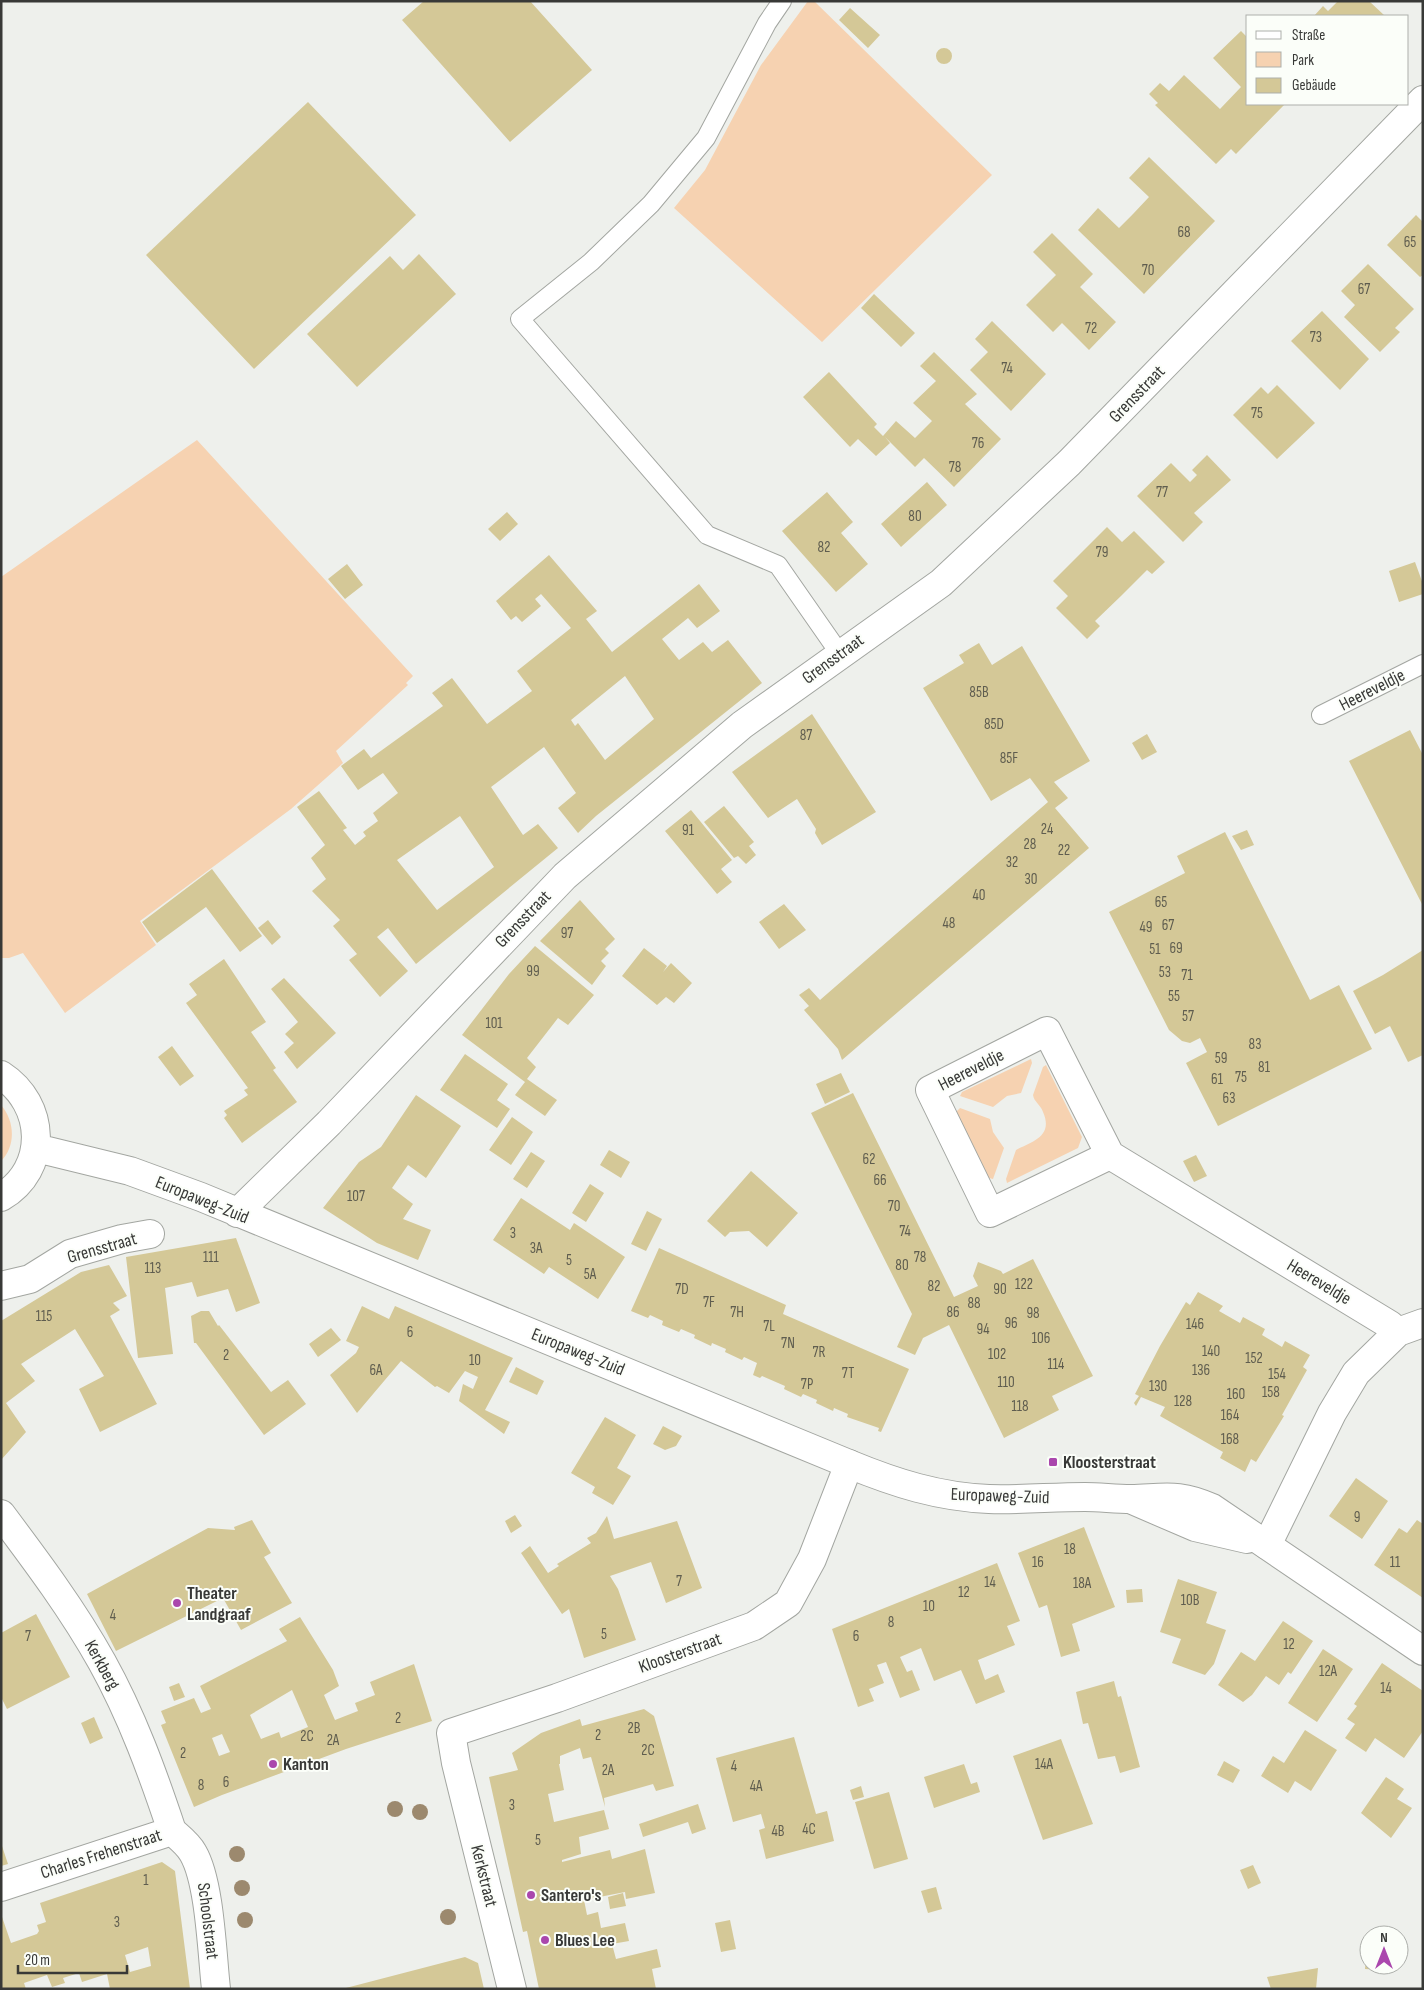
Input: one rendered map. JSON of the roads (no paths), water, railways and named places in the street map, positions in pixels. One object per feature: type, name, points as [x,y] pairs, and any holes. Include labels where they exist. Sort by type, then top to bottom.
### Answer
[{"type":"street","name":"Grensstraat","points":[[237,1213],[329,1123],[565,876],[742,725],[941,583],[1069,463],[1423,100]]},
{"type":"street","name":"Heereveldje","points":[[1110,1155],[990,1213],[930,1090],[1047,1030],[1110,1155],[1390,1325],[1398,1332]]},
{"type":"street","points":[[1,1075],[16,1086],[29,1104],[36,1126],[36,1148],[31,1164],[23,1179],[11,1191],[1,1196]]},
{"type":"street","name":"Europaweg-Zuid","points":[[36,1148],[130,1172],[201,1197],[849,1464],[924,1491],[967,1498],[1130,1499],[1195,1527],[1268,1545],[1423,1651]]},
{"type":"street","name":"Grensstraat","points":[[1,1286],[30,1279],[70,1254],[122,1239],[150,1234]]},
{"type":"street","points":[[1268,1545],[1332,1413],[1356,1373],[1398,1332],[1423,1323]]},
{"type":"street","name":"Kloosterstraat","points":[[456,1763],[451,1733],[558,1698],[754,1626],[788,1603],[812,1559],[849,1464]]},
{"type":"street","name":"Kerkberg","points":[[1,1514],[65,1601],[102,1662],[127,1712],[157,1786],[172,1831]]},
{"type":"street","name":"Kerkstraat","points":[[456,1763],[512,1989]]},
{"type":"street","name":"Charles Frehenstraat","points":[[1,1887],[172,1831],[184,1841],[193,1854]]},
{"type":"street","name":"Schoolstraat","points":[[193,1854],[205,1886],[216,1989]]},
{"type":"lane","points":[[782,1],[767,23],[706,138],[664,189],[591,262],[520,319],[706,535],[778,565],[840,654]]},
{"type":"lane","name":"Heereveldje","points":[[1321,715],[1423,664]]},
{"type":"place","name":"Kloosterstraat","points":[[1053,1462]]},
{"type":"place","name":"Theater Landgraaf","points":[[177,1603]]},
{"type":"place","name":"Kanton","points":[[273,1764]]},
{"type":"place","name":"Santero's","points":[[531,1895]]},
{"type":"place","name":"Blues Lee","points":[[545,1940]]}]
